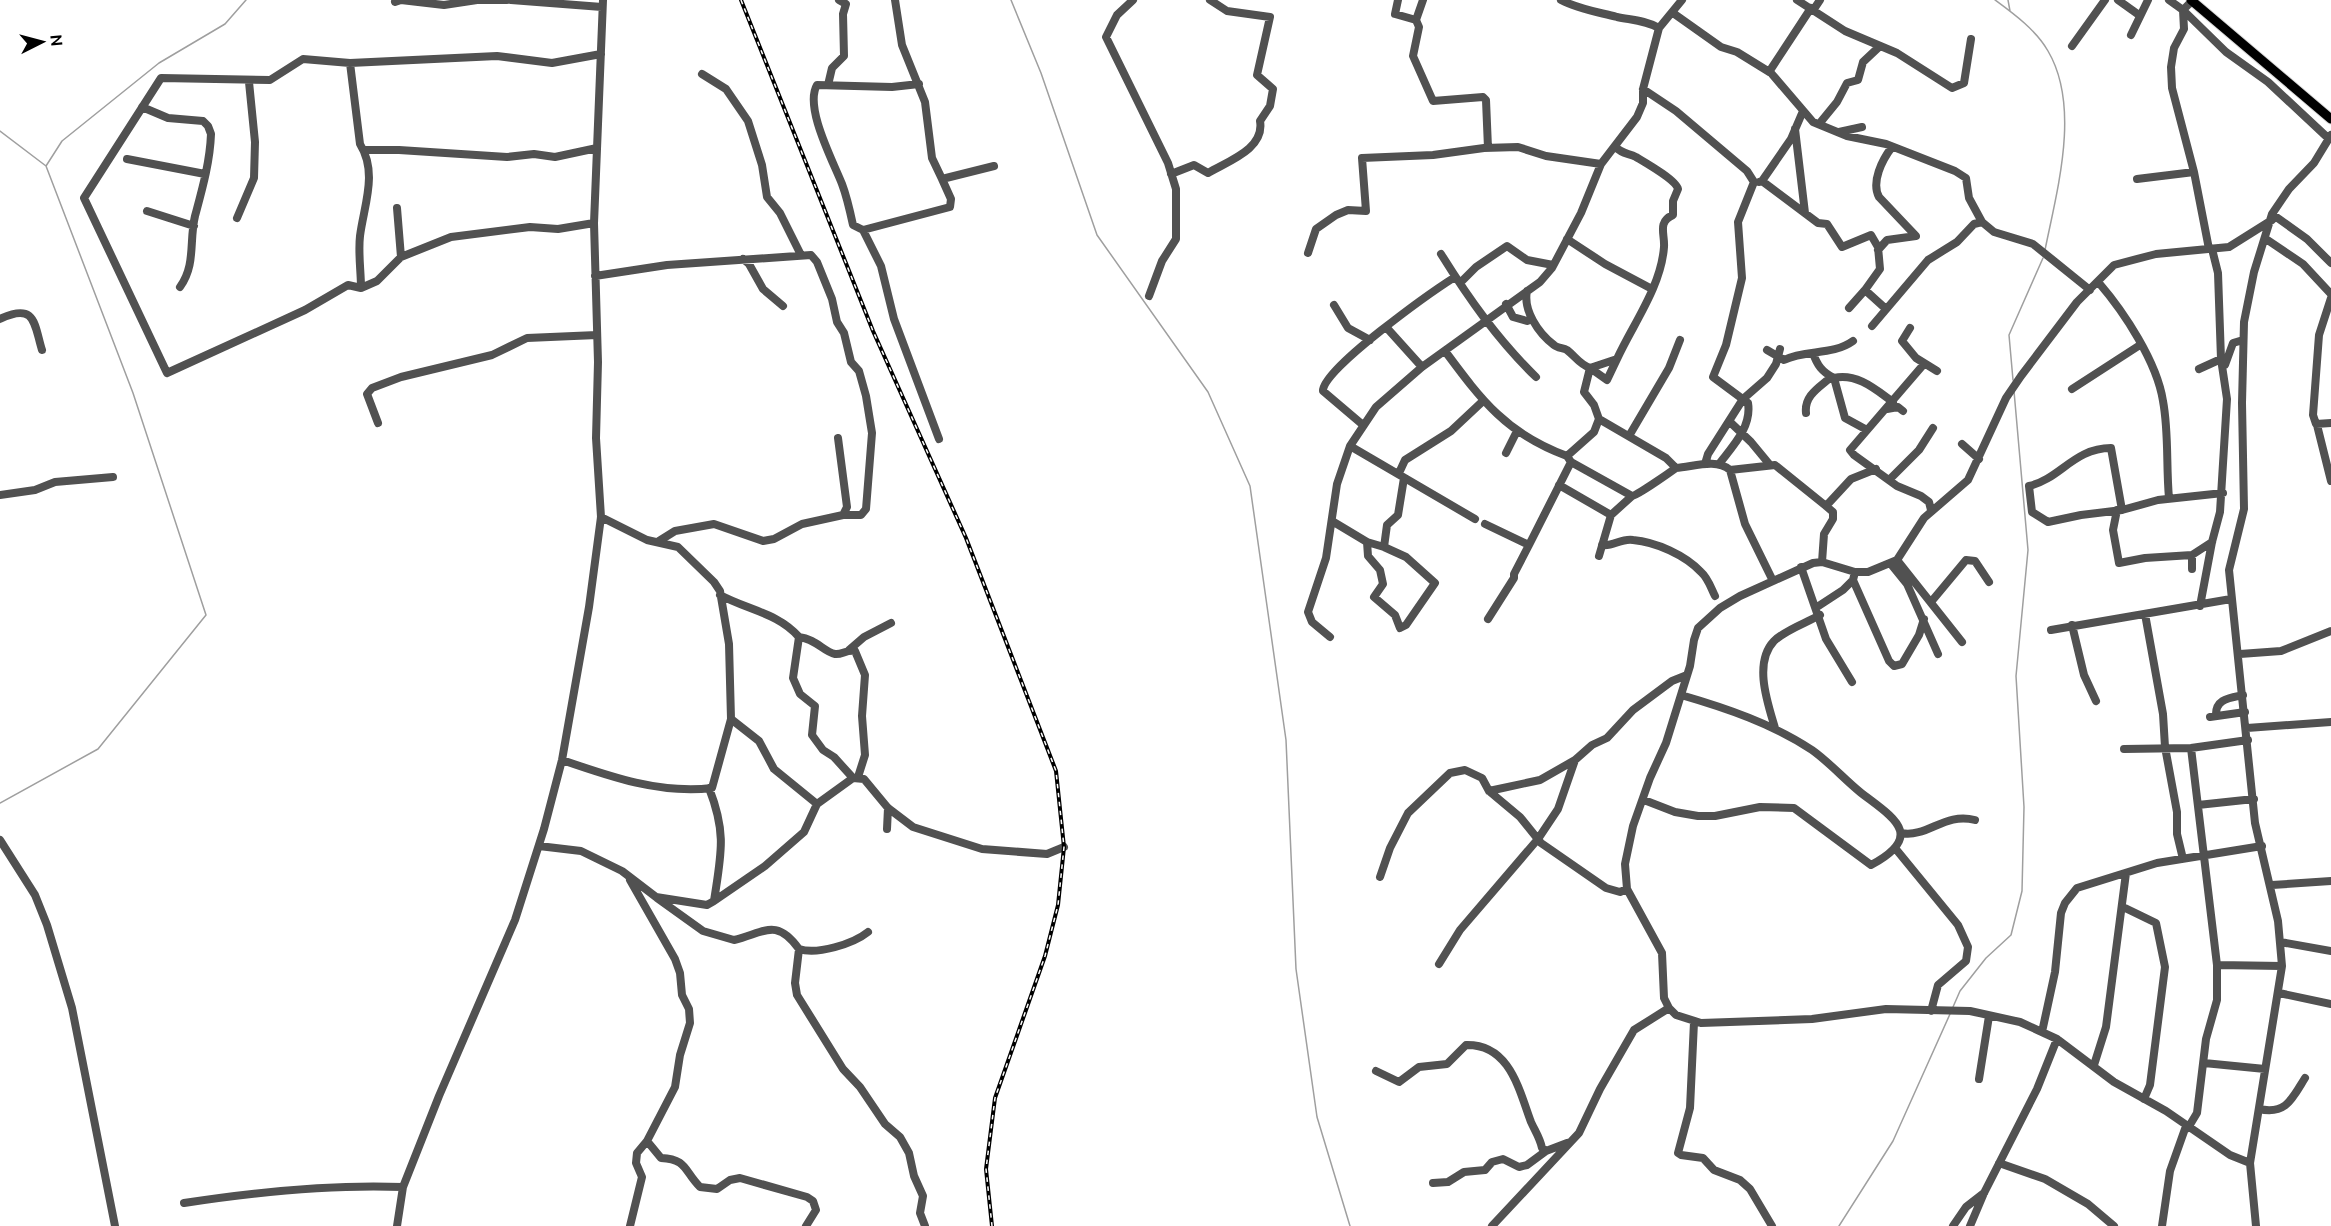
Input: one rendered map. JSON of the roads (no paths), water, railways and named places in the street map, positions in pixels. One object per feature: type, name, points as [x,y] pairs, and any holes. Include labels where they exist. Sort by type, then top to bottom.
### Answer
[{"type":"main road","points":[[2192,0],[2331,119]]},
{"type":"street","points":[[395,2],[444,5],[478,0],[602,3],[594,223],[597,334],[596,438],[601,517],[589,607],[562,760],[539,846],[515,920],[439,1096],[403,1187],[397,1226]]},
{"type":"street","points":[[828,85],[829,74],[844,56],[845,49],[843,30],[846,4],[839,0]]},
{"type":"street","points":[[863,230],[950,207],[951,199],[932,158],[925,102],[902,45],[895,0]]},
{"type":"street","points":[[1133,0],[1117,15],[1106,37],[1176,189],[1176,239],[1162,261],[1149,296]]},
{"type":"street","points":[[1171,174],[1194,165],[1208,173],[1245,151],[1256,142],[1262,132],[1260,121],[1270,106],[1273,89],[1257,75],[1270,17],[1227,11],[1210,0]]},
{"type":"street","points":[[1398,0],[1395,14],[1416,20]]},
{"type":"street","points":[[1424,0],[1416,20],[1419,27],[1413,56],[1433,101],[1483,97],[1488,113],[1488,148]]},
{"type":"street","points":[[1561,0],[1574,6],[1619,18],[1636,19],[1659,28]]},
{"type":"street","points":[[1330,637],[1312,622],[1308,612],[1326,558],[1337,484],[1350,446],[1376,407],[1422,367],[1506,304],[1540,282],[1553,265],[1601,164],[1637,117],[1643,104],[1643,89],[1659,28],[1682,0]]},
{"type":"street","points":[[1797,0],[1845,31],[1897,53],[1954,88],[1964,83],[1971,39]]},
{"type":"street","points":[[1769,72],[1820,0]]},
{"type":"street","points":[[2072,46],[2105,0]]},
{"type":"street","points":[[2118,0],[2139,15]]},
{"type":"street","points":[[2131,35],[2148,0]]},
{"type":"street","points":[[2169,0],[2183,10],[2226,52],[2268,82],[2330,137],[2314,163],[2289,189],[2272,217],[2254,272],[2243,340],[2244,509],[2229,570],[2240,654],[2255,823],[2272,885],[2282,966],[2250,1163],[2256,1226]]},
{"type":"street","points":[[2192,0],[2183,10],[2184,29],[2174,48],[2171,67],[2172,88],[2194,172],[2210,249],[2218,273],[2222,358],[2228,399],[2223,493],[2211,542],[2200,606]]},
{"type":"street","points":[[1673,13],[1721,47],[1737,52],[1769,72],[1803,111],[1819,124],[1838,132],[1892,147],[1966,178],[1969,198],[1982,222],[1994,232],[2033,244],[2090,290]]},
{"type":"street","points":[[1819,124],[1837,102],[1847,83],[1858,80],[1863,62],[1880,46]]},
{"type":"street","points":[[594,223],[558,229],[530,227],[451,237],[401,257],[377,281],[361,288],[348,285],[305,310],[167,373],[84,198],[161,78],[249,82],[270,80],[303,59],[350,63],[497,56],[552,63],[601,54]]},
{"type":"street","points":[[350,63],[360,144],[364,150],[370,183],[360,237],[361,288]]},
{"type":"street","points":[[702,74],[726,89],[748,121],[762,165],[767,198],[780,213],[801,255]]},
{"type":"street","points":[[237,218],[254,178],[255,142],[249,82]]},
{"type":"street","points":[[919,84],[892,87],[816,85],[814,90],[819,128],[842,185],[853,225],[863,230],[881,266],[894,319],[939,439]]},
{"type":"street","points":[[1643,89],[1676,111],[1758,182],[1818,224],[1827,224],[1842,247],[1871,235],[1878,250],[1880,269],[1849,308]]},
{"type":"street","points":[[142,107],[168,118],[203,121],[208,126],[210,148],[194,226],[189,273],[180,287]]},
{"type":"street","points":[[1719,465],[1741,434],[1749,411],[1748,404],[1743,399],[1713,377],[1725,345],[1742,278],[1738,222],[1758,182],[1789,143],[1803,111]]},
{"type":"street","points":[[1838,132],[1862,127]]},
{"type":"street","points":[[1795,129],[1805,213]]},
{"type":"street","points":[[1527,291],[1525,300],[1532,319],[1554,346],[1565,349],[1580,364],[1607,380],[1652,289],[1664,253],[1662,225],[1666,218],[1673,215],[1677,185],[1635,156],[1619,151],[1615,146]]},
{"type":"street","points":[[1308,253],[1316,229],[1336,214],[1348,210],[1366,211],[1362,158],[1433,155],[1488,148],[1518,147],[1546,156],[1601,164]]},
{"type":"street","points":[[1878,250],[1887,240],[1916,236],[1875,190],[1882,163],[1892,147]]},
{"type":"street","points":[[364,150],[507,157],[534,154],[566,157],[597,148]]},
{"type":"street","points":[[127,159],[205,174]]},
{"type":"street","points":[[942,179],[994,166]]},
{"type":"street","points":[[2137,179],[2194,172]]},
{"type":"street","points":[[397,208],[401,257]]},
{"type":"street","points":[[147,211],[194,226]]},
{"type":"street","points":[[1775,728],[1763,674],[1774,642],[1843,591],[1854,576],[1894,562],[1931,510],[1959,490],[1968,480],[2006,398],[2077,302],[2099,283],[2114,265],[2125,260],[2229,247],[2272,217]]},
{"type":"street","points":[[2272,217],[2307,239],[2331,263]]},
{"type":"street","points":[[1872,326],[1928,260],[1957,242],[1974,224],[1982,222]]},
{"type":"street","points":[[1567,239],[1605,264],[1652,289]]},
{"type":"street","points":[[2266,239],[2303,264],[2331,296],[2319,335],[2313,416],[2331,477]]},
{"type":"street","points":[[1363,425],[1323,391],[1322,387],[1356,349],[1421,298],[1457,280],[1507,246],[1527,260],[1553,265]]},
{"type":"street","points":[[1441,254],[1495,335],[1536,377]]},
{"type":"street","points":[[595,276],[667,265],[811,255],[817,262],[832,299],[837,322],[844,333],[851,362],[859,371],[868,405],[872,433],[868,502],[861,515],[843,515],[802,524],[774,539],[763,541],[714,524],[675,531],[660,541]]},
{"type":"street","points":[[742,259],[749,264],[763,289],[783,306]]},
{"type":"street","points":[[2099,283],[2114,301],[2156,374],[2163,399],[2169,498]]},
{"type":"street","points":[[1865,290],[1886,309]]},
{"type":"street","points":[[1506,304],[1513,317],[1527,321],[1532,319]]},
{"type":"street","points":[[1334,305],[1348,328],[1370,340]]},
{"type":"street","points":[[0,319],[14,313],[34,318],[42,350]]},
{"type":"street","points":[[1386,327],[1422,367]]},
{"type":"street","points":[[1910,328],[1902,341],[1907,349],[1936,371]]},
{"type":"street","points":[[378,423],[367,393],[372,388],[401,376],[492,355],[527,338],[597,334]]},
{"type":"street","points":[[1629,436],[1669,368],[1680,340]]},
{"type":"street","points":[[2224,375],[2226,355],[2233,343],[2243,340]]},
{"type":"street","points":[[1767,350],[1779,353],[1784,360],[1795,354],[1842,349],[1853,341]]},
{"type":"street","points":[[2072,389],[2140,345]]},
{"type":"street","points":[[1445,351],[1483,401],[1525,438],[1569,459],[1632,496]]},
{"type":"street","points":[[1705,464],[1708,454],[1743,399],[1767,378],[1779,353]]},
{"type":"street","points":[[1813,353],[1818,365],[1832,377],[1845,418],[1867,430]]},
{"type":"street","points":[[2199,369],[2222,358]]},
{"type":"street","points":[[1590,368],[1617,359]]},
{"type":"street","points":[[1924,364],[1850,450],[1889,480],[1921,496],[1929,502],[1931,510]]},
{"type":"street","points":[[1488,619],[1514,578],[1559,485],[1569,459],[1594,432],[1599,419],[1594,405],[1584,392],[1590,368]]},
{"type":"street","points":[[1806,413],[1805,407],[1811,393],[1832,377],[1847,375],[1863,382],[1893,402]]},
{"type":"street","points":[[1384,547],[1387,525],[1398,515],[1401,476],[1405,460],[1451,431],[1483,401]]},
{"type":"street","points":[[1887,409],[1898,407],[1903,411]]},
{"type":"street","points":[[1599,419],[1666,458],[1676,468]]},
{"type":"street","points":[[1730,422],[1770,465]]},
{"type":"street","points":[[2317,425],[2331,423]]},
{"type":"street","points":[[1889,480],[1919,450],[1934,428]]},
{"type":"street","points":[[1506,453],[1517,431]]},
{"type":"street","points":[[838,438],[847,507],[843,515]]},
{"type":"street","points":[[1962,444],[1979,459]]},
{"type":"street","points":[[1350,446],[1475,519]]},
{"type":"street","points":[[2211,542],[2192,555],[2145,558],[2119,563],[2113,530],[2120,510],[2110,448],[2079,455],[2043,483],[2029,486],[2032,512],[2048,522],[2120,510],[2169,498],[2223,493]]},
{"type":"street","points":[[1599,556],[1611,514],[1632,496],[1638,495],[1649,484],[1676,468],[1705,464],[1719,465],[1730,470],[1775,465],[1794,477],[1833,512],[1833,519],[1824,534],[1822,562]]},
{"type":"street","points":[[1826,506],[1851,479],[1876,469]]},
{"type":"street","points":[[1730,470],[1745,524],[1773,581]]},
{"type":"street","points":[[0,495],[35,490],[55,482],[113,477]]},
{"type":"street","points":[[1559,485],[1611,514]]},
{"type":"street","points":[[562,760],[596,772],[669,790],[709,788],[714,786],[716,781],[719,759],[731,718],[729,644],[720,595],[714,582],[693,558],[678,547],[660,541],[647,540],[601,517]]},
{"type":"street","points":[[1332,520],[1368,542],[1406,557],[1435,583],[1406,625],[1400,628],[1395,615],[1374,597],[1383,584],[1380,570],[1368,556],[1368,542]]},
{"type":"street","points":[[1485,524],[1529,545]]},
{"type":"street","points":[[1602,545],[1609,547],[1621,540],[1633,540],[1668,550],[1701,572],[1715,596]]},
{"type":"street","points":[[2192,555],[2192,569]]},
{"type":"street","points":[[1931,602],[1966,561],[1975,561],[1989,582]]},
{"type":"street","points":[[1924,619],[1919,635],[1902,664],[1894,666],[1889,661],[1854,576],[1822,562],[1801,567],[1740,596],[1708,617],[1698,628],[1681,695],[1628,844],[1625,864],[1627,889],[1662,953],[1665,998],[1669,1008],[1676,1015],[1694,1022],[1716,1023],[1812,1018],[1886,1009],[1970,1011],[2020,1022],[2057,1040],[2076,1056],[2094,1065],[2115,1082],[2166,1111],[2230,1155],[2250,1163]]},
{"type":"street","points":[[1894,562],[1931,602],[1962,642]]},
{"type":"street","points":[[1894,562],[1924,619],[1938,654]]},
{"type":"street","points":[[1801,567],[1826,639],[1852,682]]},
{"type":"street","points":[[720,595],[772,615],[789,626],[799,637],[812,639],[836,654],[849,650],[864,637],[891,623]]},
{"type":"street","points":[[2051,630],[2231,599]]},
{"type":"street","points":[[2145,614],[2163,714],[2165,747],[2177,812],[2176,834],[2183,859]]},
{"type":"street","points":[[2072,625],[2084,675],[2097,701]]},
{"type":"street","points":[[2240,654],[2281,651],[2331,631]]},
{"type":"street","points":[[799,637],[793,678],[800,694],[815,706],[812,735],[823,750],[856,777],[864,779],[888,808],[913,827],[982,849],[1047,854],[1064,847]]},
{"type":"street","points":[[656,897],[702,906],[714,901],[765,866],[804,832],[817,804],[856,777],[865,755],[862,716],[865,675],[855,651],[849,650]]},
{"type":"street","points":[[1489,791],[1540,780],[1575,760],[1592,745],[1607,738],[1633,710],[1672,681],[1687,675]]},
{"type":"street","points":[[1644,800],[1686,815],[1715,816],[1760,807],[1794,808],[1858,858],[1871,865],[1895,848],[1900,833],[1897,823],[1885,808],[1860,791],[1813,751],[1775,728],[1681,695]]},
{"type":"street","points":[[2244,695],[2223,699],[2218,704],[2213,717],[2245,712]]},
{"type":"street","points":[[731,718],[759,741],[774,769],[817,804]]},
{"type":"street","points":[[2247,728],[2331,722]]},
{"type":"street","points":[[2124,749],[2191,748],[2248,740]]},
{"type":"street","points":[[2162,1226],[2170,1171],[2187,1127],[2197,1113],[2206,1039],[2217,1000],[2217,965],[2191,748]]},
{"type":"street","points":[[1439,963],[1460,930],[1538,839],[1558,809],[1575,760]]},
{"type":"street","points":[[1380,877],[1390,848],[1408,813],[1450,773],[1465,770],[1482,778],[1489,791],[1520,817],[1538,839],[1596,883],[1612,891],[1627,889]]},
{"type":"street","points":[[709,788],[720,815],[722,830],[722,853],[714,901]]},
{"type":"street","points":[[2198,805],[2254,799]]},
{"type":"street","points":[[887,829],[888,808]]},
{"type":"street","points":[[1900,833],[1918,834],[1938,823],[1976,820]]},
{"type":"street","points":[[0,840],[34,895],[47,925],[72,1008],[115,1226]]},
{"type":"street","points":[[539,846],[581,851],[622,871],[630,880],[675,959],[680,974],[682,995],[689,1009],[688,1034],[680,1055],[675,1087],[647,1141],[638,1153],[636,1163],[642,1177],[636,1191],[630,1226]]},
{"type":"street","points":[[2042,1032],[2065,903],[2077,888],[2157,862],[2262,846]]},
{"type":"street","points":[[1895,848],[1958,925],[1968,947],[1966,961],[1938,985],[1931,1011]]},
{"type":"street","points":[[2094,1065],[2106,1027],[2126,873]]},
{"type":"street","points":[[630,880],[703,931],[734,940],[759,930],[772,929],[789,935],[799,949],[795,983],[797,995],[843,1069],[860,1087],[885,1124],[900,1137],[909,1153],[914,1176],[923,1196],[920,1213],[925,1226]]},
{"type":"street","points":[[2272,885],[2331,881]]},
{"type":"street","points":[[2123,907],[2156,924],[2164,959],[2150,1085],[2144,1099]]},
{"type":"street","points":[[799,949],[819,952],[860,939],[868,932]]},
{"type":"street","points":[[2280,942],[2331,951]]},
{"type":"street","points":[[2217,965],[2282,966]]},
{"type":"street","points":[[2279,993],[2331,1004]]},
{"type":"street","points":[[1433,1183],[1448,1182],[1464,1172],[1485,1170],[1492,1162],[1503,1159],[1511,1160],[1519,1167],[1527,1165],[1546,1151],[1567,1143],[1579,1133],[1600,1089],[1634,1030],[1669,1008]]},
{"type":"street","points":[[1979,1079],[1989,1016]]},
{"type":"street","points":[[1694,1022],[1690,1108],[1678,1153],[1703,1158],[1714,1170],[1740,1180],[1759,1202],[1772,1226]]},
{"type":"street","points":[[1970,1226],[1984,1192],[2037,1089],[2057,1040]]},
{"type":"street","points":[[1376,1071],[1399,1082],[1419,1067],[1447,1064],[1466,1045],[1486,1050],[1504,1061],[1513,1074],[1532,1125],[1546,1151]]},
{"type":"street","points":[[2204,1063],[2265,1069]]},
{"type":"street","points":[[2259,1108],[2281,1110],[2293,1098],[2305,1078]]},
{"type":"street","points":[[647,1141],[661,1158],[675,1159],[682,1163],[700,1187],[717,1189],[730,1180],[740,1178],[807,1197],[813,1201],[816,1210],[806,1226]]},
{"type":"street","points":[[1492,1226],[1563,1151],[1567,1143]]},
{"type":"street","points":[[1999,1163],[2045,1179],[2088,1204],[2114,1226]]},
{"type":"street","points":[[184,1203],[244,1195],[359,1186],[403,1187]]},
{"type":"street","points":[[1953,1226],[1966,1207],[1984,1192]]},
{"type":"waterway","points":[[46,166],[62,141],[159,63],[225,24],[246,0]]},
{"type":"waterway","points":[[1011,0],[1041,73],[1097,235],[1208,392],[1250,486],[1286,740],[1296,969],[1317,1117],[1350,1226]]},
{"type":"waterway","points":[[1995,0],[2024,23],[2043,43],[2058,73],[2063,97],[2065,123],[2060,175],[2045,250]]},
{"type":"waterway","points":[[2008,0],[2010,11]]},
{"type":"waterway","points":[[0,131],[46,166],[133,393],[206,615],[98,749],[0,803]]},
{"type":"waterway","points":[[2013,380],[2009,335],[2043,258]]},
{"type":"waterway","points":[[1953,1007],[1960,991],[1986,958],[2011,935],[2022,891],[2024,807],[2016,676],[2028,550],[2014,391]]},
{"type":"waterway","points":[[1839,1226],[1893,1141],[1950,1014]]},
{"type":"railway","points":[[741,0],[873,331],[966,538],[1056,771],[1064,847],[1058,905],[1045,956],[995,1098],[986,1169],[992,1226]]}]
